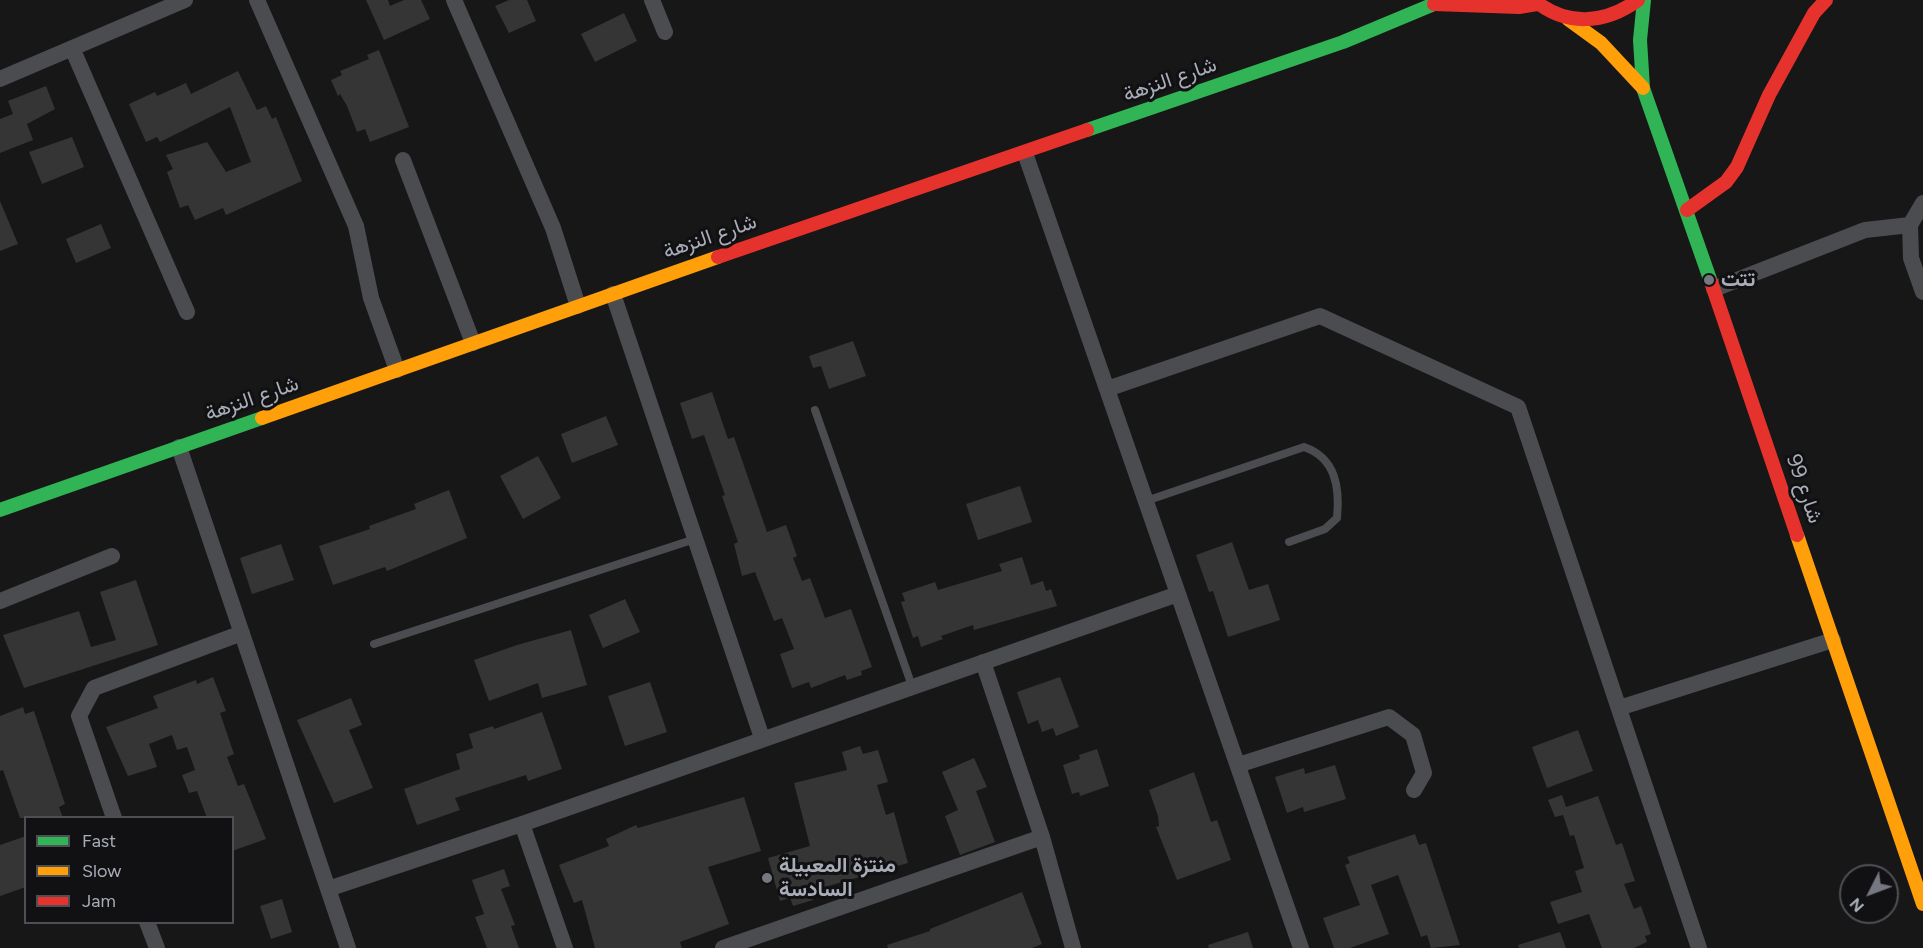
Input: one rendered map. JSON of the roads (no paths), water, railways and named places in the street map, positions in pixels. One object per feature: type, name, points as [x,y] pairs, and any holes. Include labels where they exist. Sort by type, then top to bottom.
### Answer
[{"type":"main road","points":[[1536,2],[1568,19],[1589,21],[1610,17],[1638,0]]},
{"type":"main road","name":"شارع 99","points":[[1644,0],[1640,40],[1643,88],[1687,210],[1923,904]]},
{"type":"main road","points":[[1687,210],[1726,182],[1737,167],[1769,95],[1814,13],[1826,0]]},
{"type":"main road","name":"شارع النزهة","points":[[0,510],[578,306],[1343,42],[1436,2],[1519,7],[1536,2]]},
{"type":"main road","name":"شارع 99","points":[[1568,19],[1600,44],[1643,88]]},
{"type":"street","points":[[0,79],[185,0]]},
{"type":"street","points":[[257,0],[356,226],[371,298],[397,370]]},
{"type":"street","points":[[454,0],[553,228],[578,306]]},
{"type":"street","points":[[652,0],[665,32]]},
{"type":"street","points":[[72,48],[187,312]]},
{"type":"street","points":[[1025,153],[1301,948]]},
{"type":"street","points":[[403,160],[473,343]]},
{"type":"street","points":[[1923,203],[1911,225],[1911,258],[1923,292]]},
{"type":"street","points":[[1714,289],[1865,230],[1911,225]]},
{"type":"street","points":[[613,294],[762,738]]},
{"type":"street","points":[[1107,388],[1320,316],[1518,407],[1699,948]]},
{"type":"street","points":[[179,447],[348,948]]},
{"type":"street","points":[[0,600],[112,556]]},
{"type":"street","points":[[328,889],[522,824],[1178,594]]},
{"type":"street","points":[[113,816],[79,716],[94,688],[242,633]]},
{"type":"street","points":[[1619,708],[1833,640]]},
{"type":"street","points":[[983,662],[1042,837],[1073,948]]},
{"type":"street","points":[[1238,765],[1389,717],[1413,735],[1424,773],[1414,790]]},
{"type":"street","points":[[522,824],[565,948]]},
{"type":"street","points":[[723,948],[1042,837]]},
{"type":"street","points":[[148,924],[157,948]]},
{"type":"lane","points":[[815,410],[912,686]]},
{"type":"lane","points":[[1146,501],[1304,447],[1325,458],[1336,477],[1339,502],[1337,518],[1325,529],[1288,542]]},
{"type":"lane","points":[[374,644],[695,539]]},
{"type":"place","name":"تتت","points":[[1709,280]]},
{"type":"place","name":"منتزة المعبيلة السادسة","points":[[767,878]]}]
